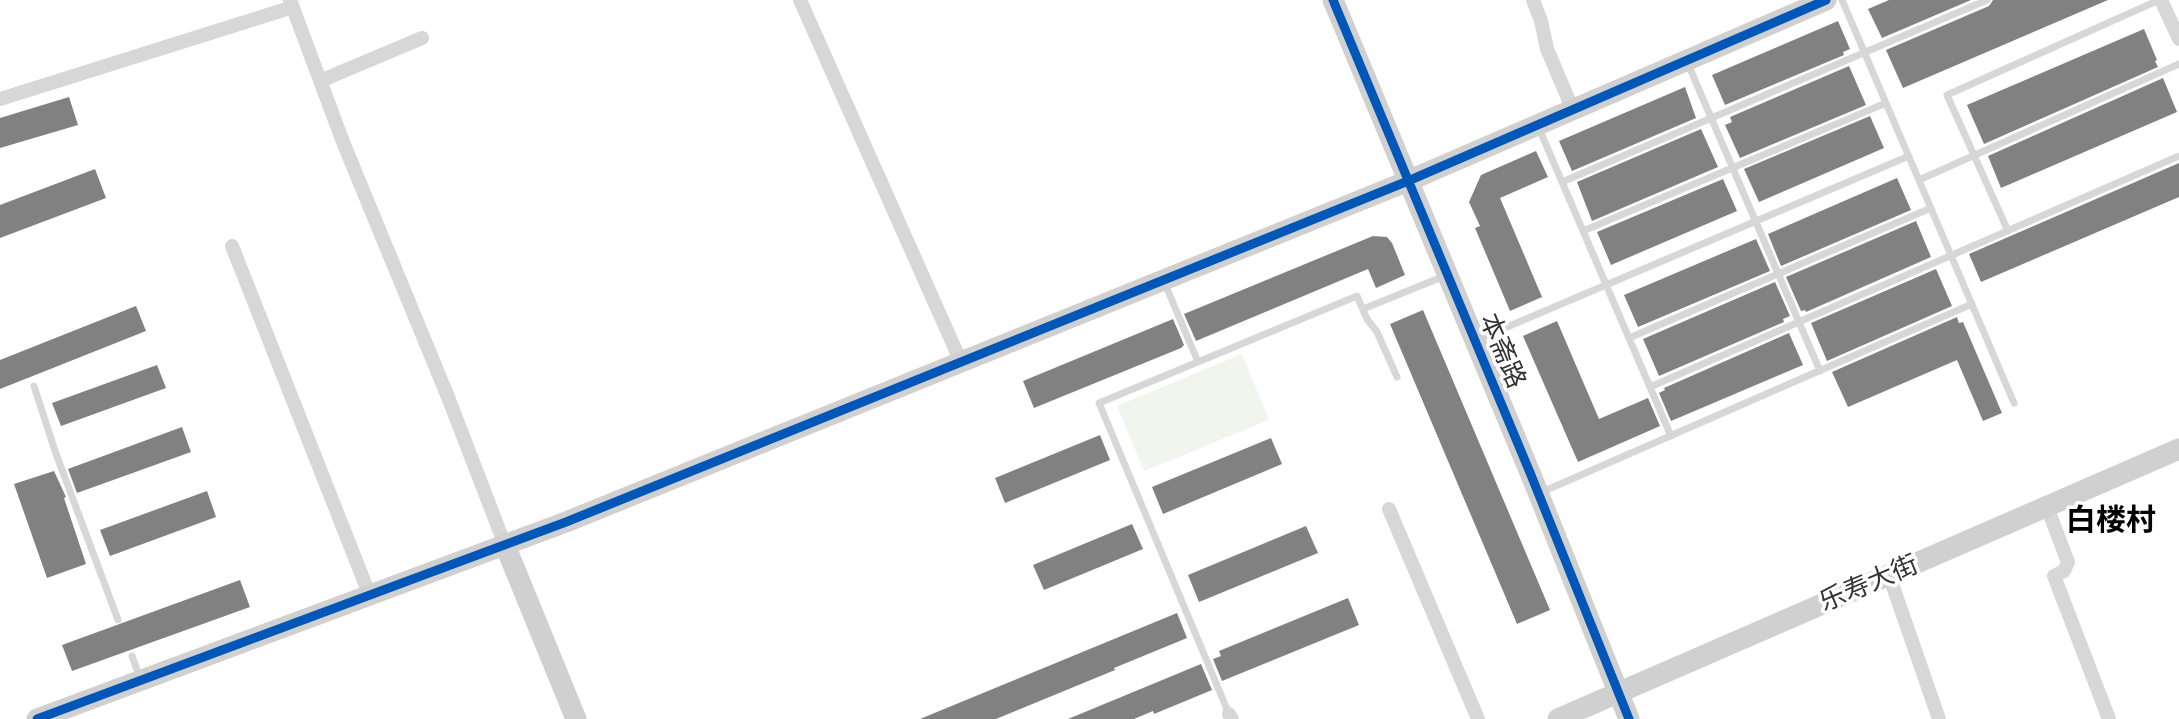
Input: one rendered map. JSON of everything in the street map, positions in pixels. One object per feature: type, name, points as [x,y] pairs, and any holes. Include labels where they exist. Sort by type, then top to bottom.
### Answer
[{"type":"street","points":[[800,0],[961,362]]},
{"type":"street","name":"本斋路","points":[[1332,0],[1629,719]]},
{"type":"street","points":[[1533,0],[1547,49],[1573,110]]},
{"type":"street","points":[[37,719],[505,545],[961,362],[1408,181],[1826,0]]},
{"type":"street","points":[[2160,0],[2179,39]]},
{"type":"street","points":[[0,99],[291,4],[576,719]]},
{"type":"street","points":[[320,81],[422,38]]},
{"type":"street","points":[[232,246],[370,596]]},
{"type":"street","name":"乐寿大街","points":[[1558,719],[2179,449]]},
{"type":"street","points":[[2047,507],[2068,562],[2064,571],[2054,576],[2109,719]]},
{"type":"street","points":[[1389,509],[1478,719]]},
{"type":"street","points":[[1889,575],[1939,719]]},
{"type":"lane","points":[[1842,0],[2014,403]]},
{"type":"lane","points":[[1562,182],[1987,0]]},
{"type":"lane","points":[[2008,231],[1947,95],[2160,0]]},
{"type":"lane","points":[[1686,60],[1820,371]]},
{"type":"lane","points":[[1919,180],[2179,64]]},
{"type":"lane","points":[[1583,231],[1886,103]]},
{"type":"lane","points":[[1538,125],[1671,436]]},
{"type":"lane","points":[[1475,341],[1909,156]]},
{"type":"lane","points":[[1650,387],[2179,156]]},
{"type":"lane","points":[[1629,338],[1931,208]]},
{"type":"lane","points":[[1363,309],[1447,275]]},
{"type":"lane","points":[[1164,280],[1198,362]]},
{"type":"lane","points":[[1231,717],[1099,403],[1357,296],[1397,377]]},
{"type":"lane","points":[[1538,494],[1972,304]]},
{"type":"lane","points":[[34,386],[55,451],[118,620]]},
{"type":"lane","points":[[132,656],[141,681]]},
{"type":"shaded area","points":[[1242,354],[1269,420],[1144,471],[1117,406]]},
{"type":"building","points":[[1889,0],[1971,0],[1882,38],[1868,9]]},
{"type":"building","points":[[1993,0],[2108,0],[1903,88],[1886,50],[1989,6]]},
{"type":"building","points":[[1838,21],[1850,49],[1843,52],[1844,55],[1725,105],[1712,75]]},
{"type":"building","points":[[2144,29],[2158,67],[1984,144],[1967,105]]},
{"type":"building","points":[[1849,66],[1866,105],[1740,158],[1725,125],[1732,122],[1730,117]]},
{"type":"building","points":[[2163,78],[2177,112],[2001,188],[1988,156]]},
{"type":"building","points":[[1685,87],[1696,118],[1572,171],[1559,141]]},
{"type":"building","points":[[69,97],[78,125],[0,148],[0,118]]},
{"type":"building","points":[[1870,116],[1884,148],[1759,202],[1744,169]]},
{"type":"building","points":[[1701,129],[1718,167],[1592,221],[1577,182]]},
{"type":"building","points":[[1536,151],[1548,177],[1500,198],[1542,297],[1510,311],[1475,228],[1480,226],[1469,202],[1481,175]]},
{"type":"building","points":[[2179,163],[2179,197],[1981,282],[1969,254]]},
{"type":"building","points":[[95,169],[106,198],[0,238],[0,205]]},
{"type":"building","points":[[1897,178],[1911,210],[1781,266],[1768,234]]},
{"type":"building","points":[[1723,179],[1737,211],[1611,265],[1597,232]]},
{"type":"building","points":[[1916,221],[1931,257],[1806,312],[1801,311],[1786,277]]},
{"type":"building","points":[[1373,236],[1387,237],[1392,243],[1405,275],[1376,288],[1368,269],[1196,341],[1184,314]]},
{"type":"building","points":[[1756,239],[1770,271],[1638,327],[1624,295]]},
{"type":"building","points":[[1936,269],[1952,306],[1827,361],[1811,323]]},
{"type":"building","points":[[1775,282],[1790,316],[1783,319],[1784,322],[1659,376],[1643,339]]},
{"type":"building","points":[[136,306],[146,331],[0,389],[0,360]]},
{"type":"building","points":[[1423,310],[1550,610],[1517,624],[1390,324]]},
{"type":"building","points":[[1957,317],[1959,323],[1963,322],[2002,413],[1983,421],[1957,360],[1848,407],[1832,372]]},
{"type":"building","points":[[1173,319],[1184,345],[1181,348],[1034,408],[1023,381]]},
{"type":"building","points":[[1557,321],[1599,419],[1648,398],[1660,426],[1578,462],[1523,336]]},
{"type":"building","points":[[1789,333],[1803,365],[1671,421],[1659,393],[1665,390],[1664,388]]},
{"type":"building","points":[[157,365],[166,388],[61,426],[52,403]]},
{"type":"building","points":[[182,427],[191,452],[77,493],[68,469]]},
{"type":"building","points":[[1100,435],[1110,460],[1005,503],[995,478]]},
{"type":"building","points":[[1271,438],[1282,464],[1163,514],[1152,487]]},
{"type":"building","points":[[54,471],[66,497],[64,498],[86,564],[47,578],[14,484]]},
{"type":"building","points":[[207,491],[216,517],[110,556],[100,530]]},
{"type":"building","points":[[1132,524],[1143,549],[1044,590],[1033,565]]},
{"type":"building","points":[[1306,526],[1318,553],[1199,602],[1188,575]]},
{"type":"building","points":[[240,580],[250,607],[72,671],[62,645]]},
{"type":"building","points":[[1348,598],[1359,625],[1222,681],[1213,659],[1221,656],[1219,651]]},
{"type":"building","points":[[1177,613],[1187,638],[1114,668],[1115,670],[996,719],[920,719]]},
{"type":"building","points":[[1201,664],[1212,690],[1154,714],[1153,711],[1134,719],[1068,719]]},
{"type":"cycle path","points":[[1333,0],[1531,475],[1629,719]]},
{"type":"cycle path","points":[[37,719],[566,522],[1408,181],[1826,0]]},
{"type":"district","name":"白楼村","points":[[2111,521]]}]
